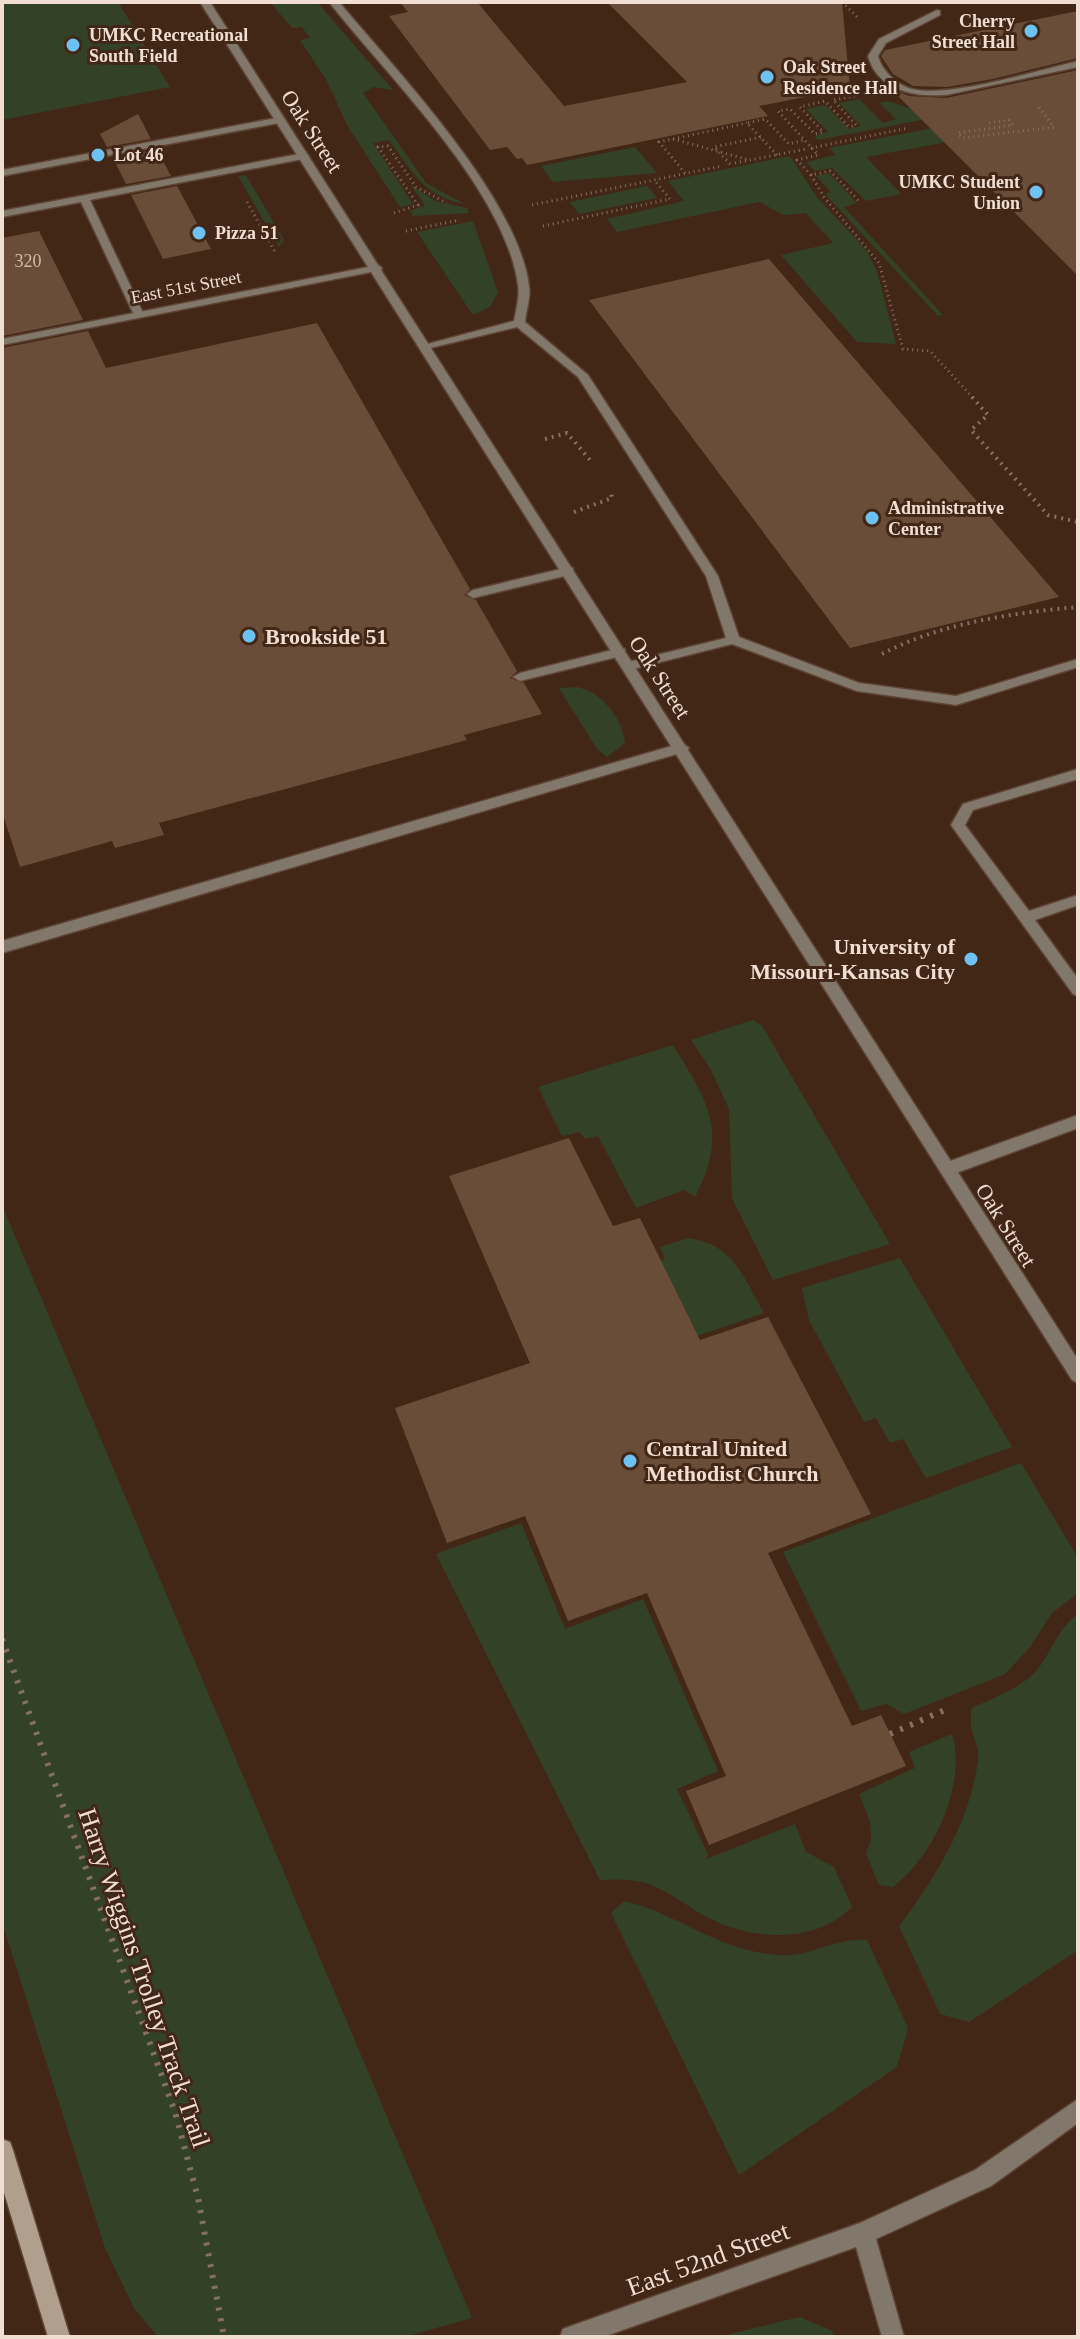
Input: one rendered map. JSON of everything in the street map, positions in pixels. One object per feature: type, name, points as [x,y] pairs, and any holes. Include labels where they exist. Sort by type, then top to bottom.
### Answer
[{"type":"main road","points":[[2,2150],[59,2337]]},
{"type":"street","name":"Oak Street","points":[[205,2],[377,268],[1078,1375]]},
{"type":"street","points":[[334,2],[479,183],[510,236],[524,286],[519,323]]},
{"type":"street","points":[[937,13],[882,41],[873,56],[876,67],[884,76],[909,91],[922,94],[1078,64]]},
{"type":"street","points":[[2,173],[281,120]]},
{"type":"street","points":[[2,214],[304,156]]},
{"type":"street","points":[[84,198],[139,315]]},
{"type":"street","name":"East 51st Street","points":[[2,342],[377,268]]},
{"type":"street","points":[[426,346],[519,323]]},
{"type":"street","points":[[519,323],[582,375],[591,388],[712,576],[733,640]]},
{"type":"street","points":[[473,594],[569,571]]},
{"type":"street","points":[[629,666],[733,640],[857,687],[956,701],[1078,663]]},
{"type":"street","points":[[520,677],[620,652]]},
{"type":"street","points":[[2,947],[682,748]]},
{"type":"street","points":[[1078,774],[968,807],[958,825],[1078,990]]},
{"type":"street","points":[[1025,918],[1078,900]]},
{"type":"street","points":[[948,1169],[1078,1121]]},
{"type":"street","name":"East 52nd Street","points":[[571,2337],[863,2233],[983,2178],[1078,2110]]},
{"type":"street","points":[[863,2233],[886,2303],[893,2337]]},
{"type":"path","points":[[859,95],[833,100],[856,125],[849,127],[825,101],[800,107],[823,132],[815,134],[790,109],[778,111],[808,148],[818,155],[797,160],[811,175],[819,195],[873,252],[883,272],[903,349],[930,351],[988,415],[971,430],[1048,515],[1078,522]]},
{"type":"path","points":[[950,127],[1009,120],[1013,125],[958,133],[962,138],[1054,127],[1035,102]]},
{"type":"path","points":[[686,173],[659,142],[765,119],[789,144],[804,140]]},
{"type":"path","points":[[747,123],[777,155]]},
{"type":"path","points":[[761,137],[714,147],[732,164],[914,126]]},
{"type":"path","points":[[672,139],[749,160]]},
{"type":"path","points":[[394,213],[418,205],[378,147],[388,146],[416,187],[433,198],[458,205]]},
{"type":"path","points":[[524,207],[722,166]]},
{"type":"path","points":[[811,175],[830,171],[860,202]]},
{"type":"path","points":[[539,227],[670,199],[654,180]]},
{"type":"path","points":[[406,231],[469,218]]},
{"type":"path","points":[[545,439],[567,433],[579,450]]},
{"type":"path","points":[[573,513],[603,504],[612,498],[611,490]]},
{"type":"path","points":[[875,659],[903,643],[999,616],[1033,609],[1078,607]]},
{"type":"path","name":"Harry Wiggins Trolley Track Trail","points":[[2,1639],[175,2112],[198,2198],[224,2337]]},
{"type":"path","points":[[890,1734],[947,1709]]},
{"type":"green space","name":"UMKC Recreational South Field","points":[[2,2],[118,2],[170,87],[2,120]]},
{"type":"green space","points":[[270,2],[317,2],[393,90],[374,87],[363,93],[426,183],[465,204],[451,201],[429,189],[412,172],[389,140],[373,143],[413,204],[400,207],[347,125],[327,81],[300,40],[310,38],[302,27],[292,28]]},
{"type":"green space","points":[[859,99],[883,123],[896,119],[879,103],[888,101],[937,117],[818,140],[814,136],[828,132],[806,109],[825,105],[849,129],[861,126],[839,103]]},
{"type":"green space","points":[[944,126],[958,140],[866,157],[901,194],[866,201],[832,168],[815,171],[806,162],[835,155],[829,148]]},
{"type":"green space","points":[[635,147],[657,173],[553,182],[541,166]]},
{"type":"green space","points":[[790,156],[816,196],[866,250],[877,271],[896,344],[857,342],[781,255],[833,243],[806,213],[784,215],[759,202],[617,232],[607,219],[684,201],[668,181]]},
{"type":"green space","points":[[829,173],[857,203],[844,207],[943,315],[938,316],[825,194],[831,192],[816,176]]},
{"type":"green space","points":[[246,175],[284,240],[279,247],[238,176]]},
{"type":"green space","points":[[410,184],[435,201],[467,208],[469,213],[413,216],[410,211],[425,205]]},
{"type":"green space","points":[[647,186],[657,198],[579,214],[570,202]]},
{"type":"green space","points":[[473,221],[498,292],[490,307],[473,315],[417,232]]},
{"type":"green space","points":[[577,687],[602,700],[620,724],[625,743],[607,757],[597,749],[559,688]]},
{"type":"green space","points":[[753,1020],[762,1026],[890,1244],[773,1280],[732,1198],[729,1109],[711,1070],[691,1040]]},
{"type":"green space","points":[[673,1045],[696,1084],[710,1118],[711,1154],[695,1197],[684,1190],[636,1208],[598,1136],[585,1139],[580,1132],[562,1136],[538,1087]]},
{"type":"green space","points":[[2,1205],[472,2318],[404,2337],[158,2337],[134,2308],[105,2248],[2,1922]]},
{"type":"green space","points":[[688,1238],[717,1247],[727,1255],[743,1275],[764,1313],[677,1343],[639,1267],[665,1259],[660,1247]]},
{"type":"green space","points":[[900,1258],[1012,1447],[926,1478],[903,1439],[890,1443],[876,1418],[864,1422],[809,1320],[802,1288]]},
{"type":"green space","points":[[1021,1463],[1078,1558],[1078,1593],[1052,1613],[1030,1647],[1005,1674],[904,1714],[886,1704],[861,1711],[783,1552]]},
{"type":"green space","points":[[521,1523],[565,1629],[643,1599],[718,1771],[677,1789],[708,1854],[706,1859],[795,1824],[806,1852],[834,1867],[852,1907],[819,1928],[800,1933],[760,1934],[740,1930],[703,1915],[643,1882],[600,1880],[436,1554]]},
{"type":"green space","points":[[1078,1614],[1078,1950],[969,2022],[940,2014],[899,1926],[938,1869],[967,1806],[978,1761],[971,1724],[972,1708],[1010,1691],[1035,1673],[1066,1625]]},
{"type":"green space","points":[[952,1734],[955,1775],[944,1818],[922,1857],[908,1873],[893,1887],[879,1885],[866,1853],[871,1830],[859,1794],[915,1768],[909,1752]]},
{"type":"green space","points":[[624,1901],[734,1946],[776,1955],[800,1954],[844,1942],[867,1940],[908,2028],[897,2067],[739,2175],[611,1913]]},
{"type":"green space","points":[[800,2317],[832,2331],[835,2337],[718,2337]]},
{"type":"building","name":"Oak Street Residence Hall","points":[[400,2],[477,2],[564,106],[687,82],[607,2],[842,2],[850,88],[759,106],[768,116],[527,165],[507,147],[490,150],[389,16],[408,12]]},
{"type":"building","name":"Cherry Street Hall","points":[[1078,11],[1078,58],[993,79],[947,87],[913,86],[893,74],[881,56],[885,50]]},
{"type":"building","points":[[1078,70],[1078,276],[891,89],[909,96],[946,98]]},
{"type":"building","points":[[138,114],[151,139],[107,147],[100,134]]},
{"type":"building","points":[[157,149],[171,176],[126,184],[113,158]]},
{"type":"building","points":[[177,186],[211,249],[163,259],[131,195]]},
{"type":"building","points":[[39,231],[83,320],[2,336],[2,238]]},
{"type":"building","name":"Administrative Center","points":[[769,259],[1059,597],[850,648],[589,300]]},
{"type":"building","name":"Brookside 51","points":[[317,323],[470,589],[464,595],[476,600],[517,671],[510,678],[524,683],[542,714],[464,735],[467,740],[159,823],[164,835],[115,848],[112,841],[20,867],[2,812],[2,348],[88,331],[106,368]]},
{"type":"building","name":"Central United Methodist Church","points":[[569,1138],[613,1226],[640,1218],[700,1340],[768,1317],[871,1514],[768,1553],[852,1726],[881,1715],[906,1766],[709,1845],[686,1791],[726,1776],[647,1593],[568,1621],[525,1516],[447,1543],[395,1408],[530,1363],[449,1176]]},
{"type":"place","name":"Cherry Street Hall","points":[[1031,31]]},
{"type":"place","name":"UMKC Recreational South Field","points":[[73,45]]},
{"type":"place","name":"Oak Street Residence Hall","points":[[767,77]]},
{"type":"place","name":"Lot 46","points":[[98,155]]},
{"type":"place","name":"UMKC Student Union","points":[[1036,192]]},
{"type":"place","name":"Pizza 51","points":[[199,233]]},
{"type":"place","name":"Administrative Center","points":[[872,518]]},
{"type":"place","name":"Brookside 51","points":[[249,636]]},
{"type":"place","name":"University of Missouri-Kansas City","points":[[971,959]]},
{"type":"place","name":"Central United Methodist Church","points":[[630,1461]]}]
